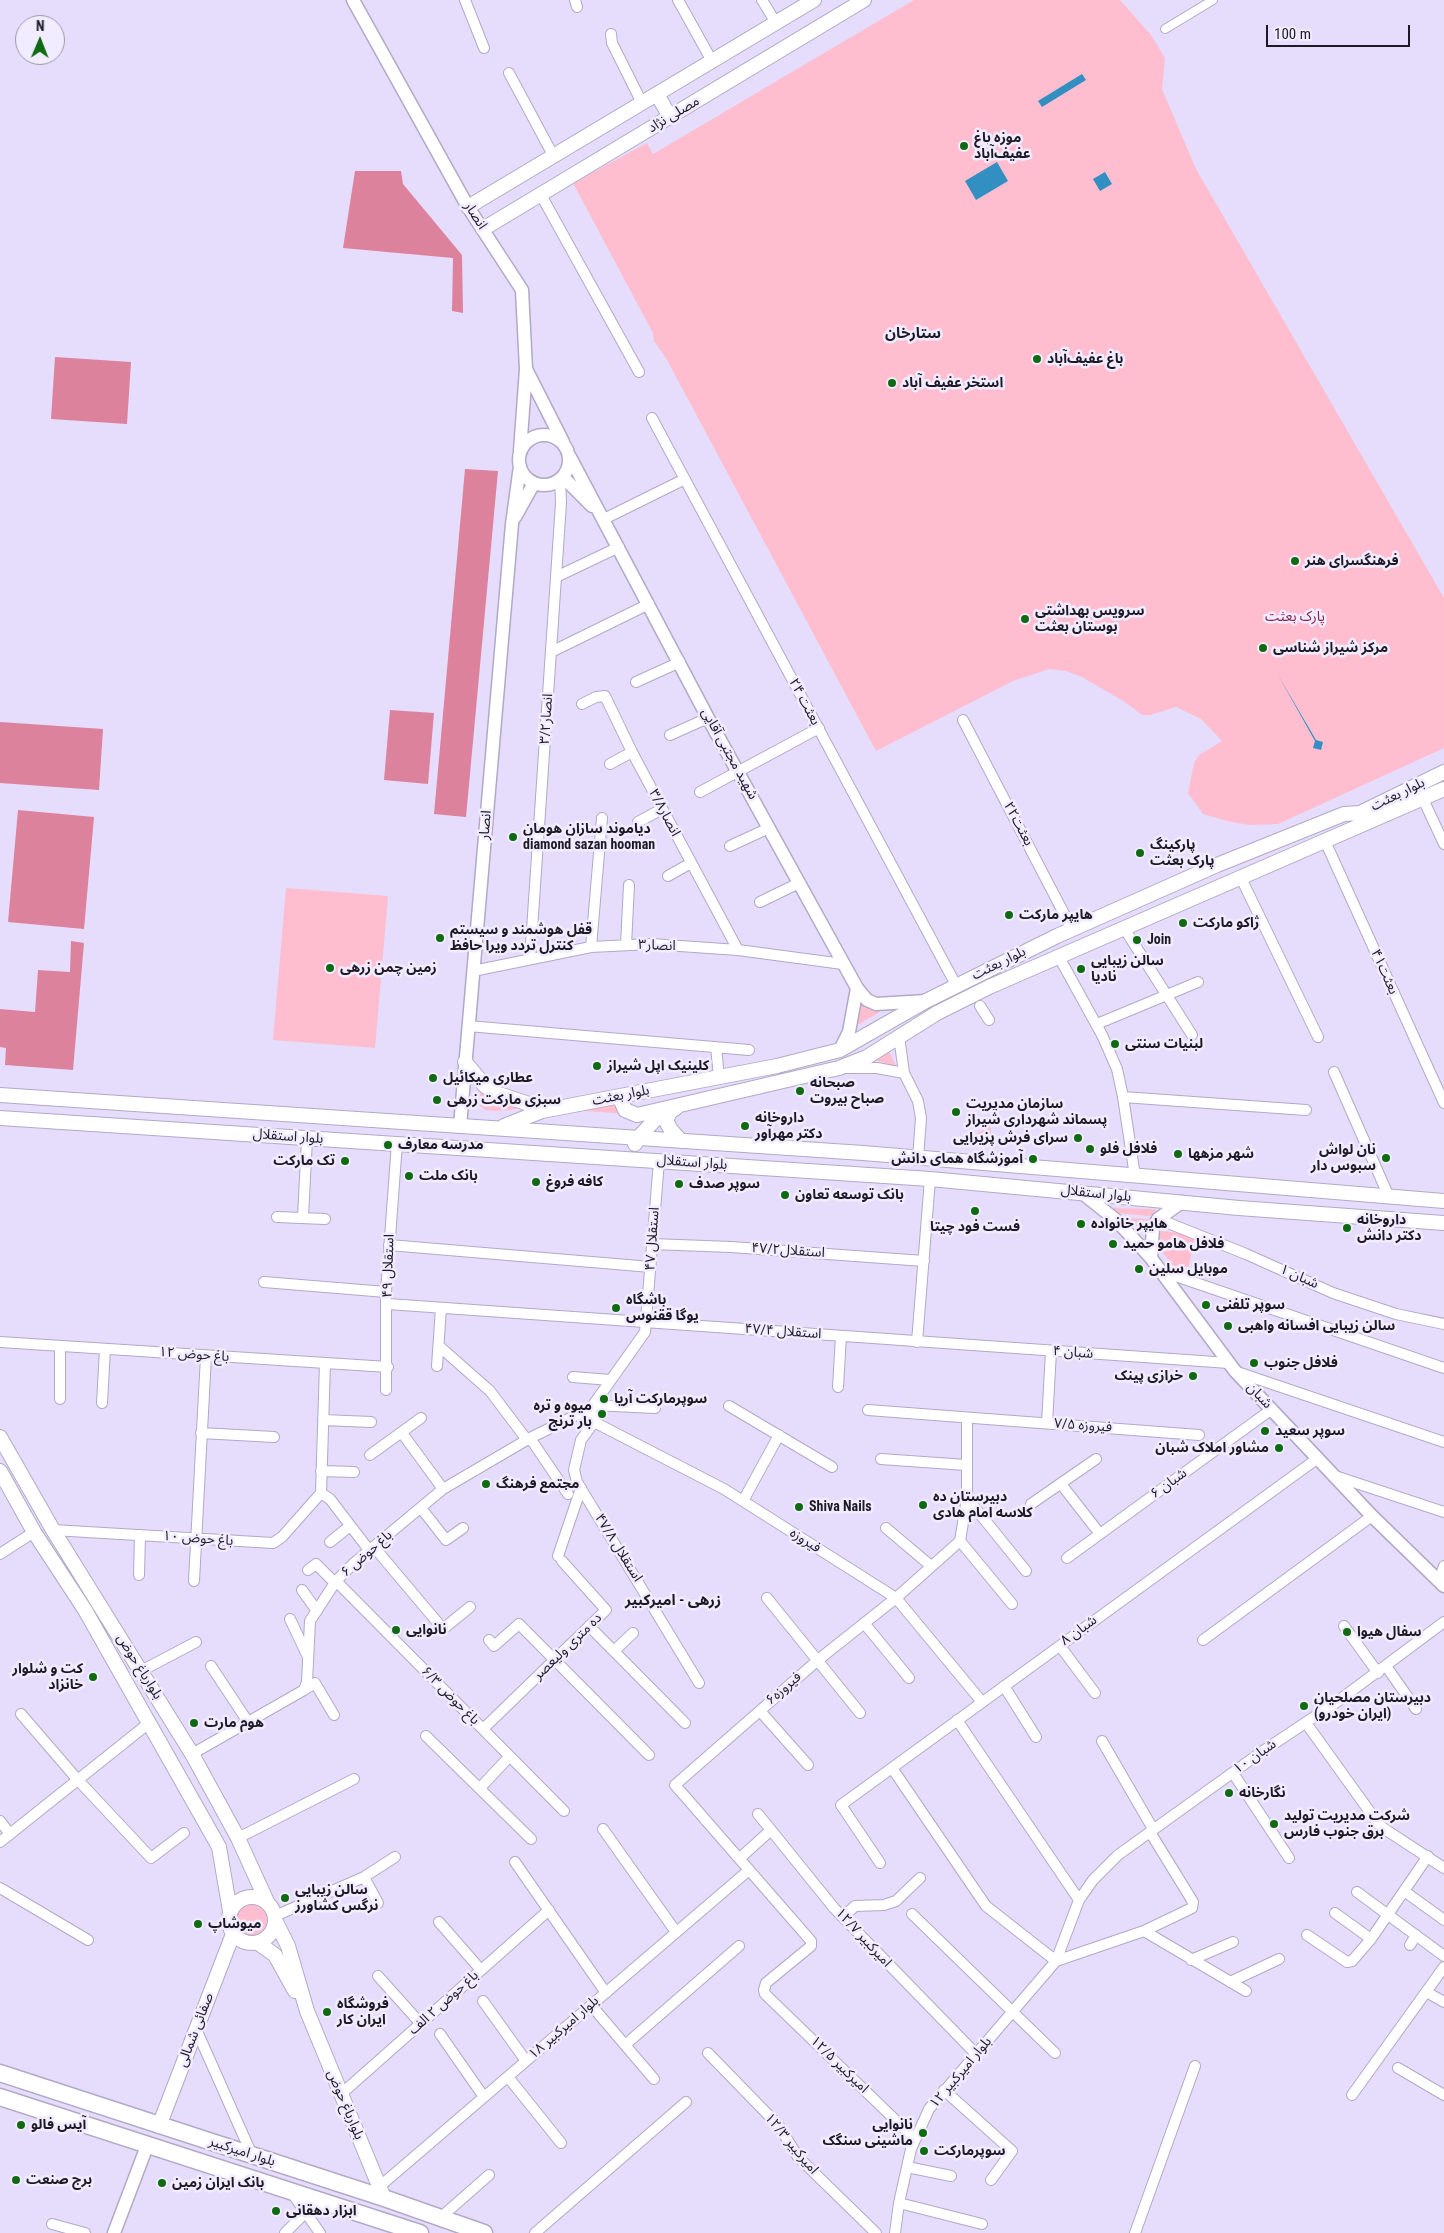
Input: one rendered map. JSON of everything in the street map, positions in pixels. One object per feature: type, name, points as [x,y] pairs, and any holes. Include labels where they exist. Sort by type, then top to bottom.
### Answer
[{"type":"main road","name":"مصلی نژاد","points":[[468,207],[814,0]]},
{"type":"main road","name":"مصلی نژاد","points":[[483,229],[864,0]]},
{"type":"main road","points":[[657,94],[670,117]]},
{"type":"main road","name":"بلوار بعثت","points":[[498,1128],[542,1111],[719,1077],[840,1050],[926,1001],[1072,929],[1216,865],[1344,814],[1360,814],[1444,772]]},
{"type":"main road","name":"بلوار بعثت","points":[[625,1095],[622,1103],[625,1110],[637,1115],[839,1068],[867,1057],[937,1013],[989,987],[1240,876],[1444,789]]},
{"type":"main road","points":[[465,1062],[485,1086],[496,1093],[526,1103],[542,1111]]},
{"type":"main road","name":"بلوار استقلال","points":[[0,1095],[918,1158],[1444,1201]]},
{"type":"main road","points":[[681,1141],[666,1121],[670,1112],[682,1104]]},
{"type":"main road","points":[[630,1158],[638,1138],[665,1110]]},
{"type":"main road","points":[[270,1135],[271,1115]]},
{"type":"main road","name":"بلوار استقلال","points":[[0,1118],[930,1179],[1333,1216],[1444,1223]]},
{"type":"main road","points":[[1008,1186],[1010,1165]]},
{"type":"main road","points":[[1333,1216],[1338,1192]]},
{"type":"main road","name":"بلوارباغ حوض","points":[[0,1437],[53,1530],[192,1754],[238,1838],[288,1946],[307,2011],[382,2193]]},
{"type":"main road","name":"بلوارباغ حوض","points":[[0,1471],[34,1532],[80,1604],[219,1848],[230,1911]]},
{"type":"main road","points":[[80,1604],[94,1594]]},
{"type":"main road","points":[[247,1897],[255,1897],[273,1913],[272,1932],[258,1943],[244,1942],[233,1934],[228,1919],[230,1911],[240,1900],[247,1897]]},
{"type":"main road","name":"صفائی شمالی","points":[[159,2126],[233,1934]]},
{"type":"main road","name":"بلوارباغ حوض","points":[[258,1943],[275,1955],[307,2011]]},
{"type":"main road","name":"بلوار امیرکبیر","points":[[0,2073],[159,2126],[382,2193],[440,2218],[484,2233]]},
{"type":"main road","name":"بلوار امیرکبیر","points":[[0,2097],[417,2232]]},
{"type":"street","name":"انصار","points":[[352,0],[468,207],[522,290],[526,369],[520,451]]},
{"type":"street","points":[[465,0],[484,48]]},
{"type":"street","points":[[678,0],[712,61]]},
{"type":"street","points":[[762,0],[776,22]]},
{"type":"street","points":[[1165,29],[1213,0]]},
{"type":"street","points":[[611,34],[612,42],[642,103]]},
{"type":"street","points":[[510,73],[554,157]]},
{"type":"street","points":[[541,195],[639,372]]},
{"type":"street","points":[[526,369],[563,442],[570,457],[569,464],[562,478],[550,484],[534,483],[528,479],[520,466],[520,451],[524,443],[539,434],[556,437],[563,442]]},
{"type":"street","name":"بعثت ۲۴","points":[[652,418],[956,986]]},
{"type":"street","name":"شهید مجتبی آقایی","points":[[570,457],[708,718],[856,988]]},
{"type":"street","name":"انصار","points":[[460,1126],[512,524],[520,466]]},
{"type":"street","name":"شهید مجتبی آقایی","points":[[562,478],[604,519]]},
{"type":"street","name":"انصار۳/۲","points":[[530,959],[562,478]]},
{"type":"street","points":[[604,519],[684,478]]},
{"type":"street","name":"انصار","points":[[512,524],[534,483]]},
{"type":"street","points":[[556,577],[619,547]]},
{"type":"street","points":[[551,652],[649,604]]},
{"type":"street","points":[[636,682],[680,662]]},
{"type":"street","name":"انصار۳/۸","points":[[582,704],[605,696],[632,752],[738,950]]},
{"type":"street","points":[[670,735],[708,718]]},
{"type":"street","name":"بعثت۲۲","points":[[963,720],[1072,929]]},
{"type":"street","points":[[700,792],[819,728]]},
{"type":"street","points":[[610,764],[632,752]]},
{"type":"street","points":[[1423,799],[1444,844]]},
{"type":"street","points":[[638,822],[662,809]]},
{"type":"street","points":[[591,947],[602,818]]},
{"type":"street","points":[[730,846],[769,828]]},
{"type":"street","name":"بعثت۴۱","points":[[1325,841],[1444,1103]]},
{"type":"street","points":[[668,876],[691,863]]},
{"type":"street","points":[[1240,876],[1318,1038]]},
{"type":"street","points":[[760,902],[799,883]]},
{"type":"street","points":[[626,945],[629,885]]},
{"type":"street","points":[[1124,928],[1192,1035]]},
{"type":"street","name":"انصار۳","points":[[473,971],[591,947],[651,944],[738,950],[843,964]]},
{"type":"street","points":[[1060,957],[1097,1024],[1117,1069],[1124,1097],[1135,1176]]},
{"type":"street","points":[[1097,1024],[1198,982]]},
{"type":"street","points":[[856,988],[867,1000],[876,1004],[926,1001]]},
{"type":"street","points":[[840,1050],[849,1032],[856,988]]},
{"type":"street","points":[[980,1006],[989,1020]]},
{"type":"street","points":[[468,1026],[629,1038],[749,1050]]},
{"type":"street","points":[[899,1036],[904,1073],[918,1101],[921,1118],[918,1158]]},
{"type":"street","points":[[716,1047],[719,1077]]},
{"type":"street","points":[[839,1068],[877,1068],[904,1073]]},
{"type":"street","points":[[1334,1072],[1389,1197]]},
{"type":"street","points":[[1124,1097],[1306,1110]]},
{"type":"street","points":[[303,1217],[307,1139]]},
{"type":"street","name":"۴۹ استقلال","points":[[386,1390],[388,1304],[386,1292],[397,1143]]},
{"type":"street","name":"۴۷ استقلال","points":[[528,1439],[592,1406],[645,1332],[648,1322],[659,1161]]},
{"type":"street","points":[[918,1342],[930,1179]]},
{"type":"street","name":"شبان","points":[[1082,1192],[1116,1220],[1152,1258],[1232,1367],[1372,1516],[1441,1583]]},
{"type":"street","points":[[1152,1258],[1152,1228],[1158,1219],[1182,1202]]},
{"type":"street","points":[[277,1217],[325,1219]]},
{"type":"street","name":"۱ شبان","points":[[1158,1219],[1246,1254],[1333,1293],[1396,1314],[1444,1324]]},
{"type":"street","name":"استقلال۴۷/۲","points":[[652,1244],[731,1247],[924,1261]]},
{"type":"street","points":[[389,1245],[651,1267]]},
{"type":"street","points":[[1161,1270],[1444,1368]]},
{"type":"street","points":[[264,1282],[386,1292]]},
{"type":"street","name":"۴۷/۴ استقلال","points":[[388,1304],[918,1342]]},
{"type":"street","points":[[438,1366],[442,1308]]},
{"type":"street","points":[[838,1387],[841,1336]]},
{"type":"street","name":"۱۲ باغ حوض","points":[[0,1342],[388,1367]]},
{"type":"street","name":"۴ شبان","points":[[918,1342],[1232,1367],[1444,1442]]},
{"type":"street","points":[[60,1346],[60,1399]]},
{"type":"street","points":[[439,1346],[490,1391],[568,1494]]},
{"type":"street","points":[[102,1403],[105,1349]]},
{"type":"street","points":[[1047,1424],[1051,1352]]},
{"type":"street","points":[[194,1581],[206,1356]]},
{"type":"street","points":[[325,1363],[321,1493],[330,1500],[350,1526],[443,1628],[470,1607]]},
{"type":"street","points":[[573,1377],[610,1380]]},
{"type":"street","points":[[594,1422],[592,1406],[655,1408]]},
{"type":"street","points":[[729,1406],[832,1467]]},
{"type":"street","name":"۶ شبان","points":[[1067,1558],[1272,1409]]},
{"type":"street","name":"۷/۵ فیروزه","points":[[868,1410],[1200,1435]]},
{"type":"street","points":[[370,1455],[420,1418]]},
{"type":"street","points":[[967,1418],[967,1498],[960,1541],[1012,1604]]},
{"type":"street","points":[[323,1420],[371,1422]]},
{"type":"street","name":"۴۷/۸ استقلال","points":[[594,1422],[581,1440],[574,1470],[581,1488],[640,1582],[699,1683]]},
{"type":"street","name":"فیروزه","points":[[594,1422],[724,1489],[896,1598],[982,1702]]},
{"type":"street","points":[[402,1433],[443,1489]]},
{"type":"street","points":[[201,1434],[274,1437]]},
{"type":"street","points":[[743,1501],[779,1435]]},
{"type":"street","name":"۶ باغ حوض","points":[[304,1690],[307,1682],[310,1621],[336,1582],[443,1489],[528,1439]]},
{"type":"street","name":"۸ شبان","points":[[880,1863],[841,1805],[1318,1458]]},
{"type":"street","points":[[881,1459],[966,1465]]},
{"type":"street","points":[[1031,1504],[1096,1460]]},
{"type":"street","points":[[321,1470],[354,1472]]},
{"type":"street","points":[[1335,1476],[1444,1512]]},
{"type":"street","points":[[1061,1484],[1100,1534]]},
{"type":"street","name":"ده متری ولیعصر","points":[[482,1729],[606,1610],[560,1558],[581,1488]]},
{"type":"street","name":"۱۰ باغ حوض","points":[[53,1530],[273,1544],[282,1537],[321,1493]]},
{"type":"street","points":[[967,1498],[1026,1571]]},
{"type":"street","points":[[421,1508],[446,1540],[463,1528]]},
{"type":"street","points":[[1203,1640],[1372,1516]]},
{"type":"street","points":[[330,1542],[350,1526]]},
{"type":"street","points":[[886,1528],[932,1566]]},
{"type":"street","points":[[0,1554],[34,1532]]},
{"type":"street","points":[[138,1575],[140,1535]]},
{"type":"street","name":"فیروزه۶","points":[[740,1858],[675,1785],[818,1660],[896,1598],[960,1541]]},
{"type":"street","name":"۶/۳ باغ حوض","points":[[308,1570],[316,1564],[336,1582],[564,1811]]},
{"type":"street","points":[[1441,1583],[1444,1566]]},
{"type":"street","points":[[302,1590],[317,1610]]},
{"type":"street","points":[[767,1598],[860,1713]]},
{"type":"street","points":[[290,1619],[309,1658]]},
{"type":"street","name":"۱۰ شبان","points":[[1056,1961],[1079,1900],[1093,1880],[1118,1855],[1382,1669],[1444,1622]]},
{"type":"street","points":[[864,1623],[909,1678]]},
{"type":"street","points":[[489,1640],[494,1646],[519,1624],[649,1755]]},
{"type":"street","points":[[589,1626],[685,1723]]},
{"type":"street","points":[[1344,1626],[1416,1709]]},
{"type":"street","points":[[614,1651],[633,1633]]},
{"type":"street","points":[[141,1671],[196,1642]]},
{"type":"street","points":[[1060,1646],[1095,1693]]},
{"type":"street","points":[[211,1666],[248,1722]]},
{"type":"street","points":[[192,1754],[315,1683],[334,1715]]},
{"type":"street","points":[[1004,1686],[1036,1737]]},
{"type":"street","points":[[760,1711],[808,1765]]},
{"type":"street","points":[[21,1714],[77,1779],[151,1858],[184,1833]]},
{"type":"street","points":[[957,1720],[1079,1900]]},
{"type":"street","points":[[1306,1722],[1380,1826],[1444,1868]]},
{"type":"street","points":[[0,1842],[149,1723]]},
{"type":"street","points":[[426,1736],[531,1839]]},
{"type":"street","points":[[892,1768],[986,1906],[1056,1961],[1144,1930],[1192,1908],[1192,1902],[1102,1741]]},
{"type":"street","points":[[480,1788],[509,1757]]},
{"type":"street","points":[[1232,1773],[1290,1858]]},
{"type":"street","points":[[238,1838],[354,1779]]},
{"type":"street","name":"۱۲/۷ امیرکبیر","points":[[758,1814],[843,1917],[976,2054]]},
{"type":"street","points":[[0,1821],[10,1834]]},
{"type":"street","points":[[603,1829],[676,1932]]},
{"type":"street","points":[[749,1870],[740,1858],[771,1830]]},
{"type":"street","points":[[1307,1934],[1350,1962],[1371,1939],[1428,1856]]},
{"type":"street","points":[[273,1913],[364,1876],[395,1857]]},
{"type":"street","points":[[515,1862],[606,1993]]},
{"type":"street","name":"۱۸ بلوار امیرکبیر","points":[[382,2193],[484,2097],[749,1870]]},
{"type":"street","name":"۱۲/۵ امیرکبیر","points":[[749,1870],[812,1943],[766,1983],[765,1994],[915,2139]]},
{"type":"street","points":[[364,1876],[378,1903]]},
{"type":"street","points":[[843,1917],[855,1906],[884,1905],[896,1901],[920,1878]]},
{"type":"street","points":[[0,1888],[88,1940]]},
{"type":"street","points":[[1404,1891],[1431,1915],[1444,1920]]},
{"type":"street","points":[[1357,1892],[1444,1956]]},
{"type":"street","name":"باغ حوض ۲ الف","points":[[340,2095],[549,1910]]},
{"type":"street","points":[[1335,1913],[1371,1939]]},
{"type":"street","points":[[912,1914],[1055,2053]]},
{"type":"street","points":[[439,1922],[481,1970]]},
{"type":"street","points":[[1144,1930],[1191,1960],[1246,1991]]},
{"type":"street","points":[[1410,1945],[1416,1936]]},
{"type":"street","points":[[1191,1960],[1233,1942]]},
{"type":"street","points":[[625,2045],[739,1946]]},
{"type":"street","points":[[1230,1982],[1279,1959]]},
{"type":"street","name":"۱۲ بلوار امیرکبیر","points":[[895,2233],[907,2167],[915,2139],[929,2109],[1056,1961]]},
{"type":"street","points":[[1352,2095],[1444,1966]]},
{"type":"street","points":[[378,1976],[421,2024]]},
{"type":"street","points":[[1430,1994],[1444,2002]]},
{"type":"street","points":[[483,2001],[526,2061]]},
{"type":"street","points":[[591,2005],[654,2078]]},
{"type":"street","points":[[196,2029],[252,2155]]},
{"type":"street","points":[[440,2034],[484,2097]]},
{"type":"street","name":"۱۲/۳ امیرکبیر","points":[[708,2053],[779,2126],[798,2157],[876,2233]]},
{"type":"street","points":[[1135,2233],[1195,2066]]},
{"type":"street","points":[[1398,2068],[1444,2095]]},
{"type":"street","points":[[508,2077],[561,2143]]},
{"type":"street","points":[[944,2090],[1012,2151],[991,2180]]},
{"type":"street","points":[[535,2233],[686,2102]]},
{"type":"street","points":[[114,2233],[147,2146]]},
{"type":"street","points":[[907,2167],[951,2176]]},
{"type":"street","points":[[440,2218],[489,2175]]},
{"type":"street","points":[[292,2192],[320,2233]]},
{"type":"street","points":[[899,2203],[982,2224]]},
{"type":"street","points":[[285,2233],[306,2212]]},
{"type":"street","points":[[52,2224],[85,2233]]},
{"type":"green space","name":"باغ عفیف‌آباد","points":[[914,0],[1120,0],[1151,35],[1165,58],[1162,89],[1196,169],[1444,598],[1444,748],[1278,824],[1250,825],[1231,822],[1203,814],[1188,793],[1194,763],[1199,755],[1222,741],[1201,719],[1176,707],[1150,715],[1142,715],[1125,702],[1082,677],[1066,671],[1049,669],[1013,681],[876,751],[666,358],[654,341],[653,333],[573,183],[647,143],[653,154]]},
{"type":"green space","name":"زمین چمن زرهی","points":[[286,888],[388,896],[375,1048],[273,1040]]},
{"type":"green space","points":[[859,1002],[880,1012],[857,1025]]},
{"type":"green space","points":[[888,1049],[896,1066],[871,1059]]},
{"type":"green space","points":[[480,1092],[495,1100],[519,1105],[517,1109],[486,1110],[480,1106]]},
{"type":"green space","points":[[612,1097],[614,1107],[627,1114],[557,1109]]},
{"type":"green space","points":[[990,1126],[993,1143],[973,1140],[972,1136]]},
{"type":"green space","points":[[1112,1208],[1157,1210],[1150,1216],[1118,1213]]},
{"type":"green space","points":[[1123,1218],[1151,1219],[1148,1224],[1133,1227]]},
{"type":"green space","points":[[1161,1231],[1179,1233],[1195,1238],[1187,1273],[1174,1267],[1159,1248],[1158,1236]]},
{"type":"green space","points":[[251,1904],[263,1908],[267,1920],[263,1932],[251,1936],[239,1932],[235,1920],[239,1908]]},
{"type":"shaded area","points":[[355,171],[401,171],[403,184],[462,255],[463,313],[452,311],[453,258],[343,248]]},
{"type":"shaded area","points":[[55,357],[131,362],[127,424],[51,419]]},
{"type":"shaded area","points":[[465,469],[498,471],[466,817],[434,814]]},
{"type":"shaded area","points":[[390,710],[434,713],[428,784],[384,780]]},
{"type":"shaded area","points":[[0,722],[103,729],[99,790],[0,783]]},
{"type":"shaded area","points":[[18,810],[94,817],[84,929],[8,922]]},
{"type":"shaded area","points":[[71,941],[84,943],[73,1070],[5,1065],[6,1048],[0,1047],[0,1009],[35,1012],[38,970],[70,972]]},
{"type":"water","points":[[1082,74],[1086,80],[1042,107],[1038,101]]},
{"type":"water","points":[[997,162],[1008,181],[976,200],[965,181]]},
{"type":"water","points":[[1105,172],[1112,184],[1100,191],[1093,179]]},
{"type":"water","points":[[1278,675],[1316,740],[1323,742],[1321,750],[1313,748],[1315,741]]},
{"type":"place","name":"موزه باغ عفیف‌آباد","points":[[964,146]]},
{"type":"place","name":"باغ عفیف‌آباد","points":[[1037,359]]},
{"type":"place","name":"استخر عفیف آباد","points":[[892,383]]},
{"type":"place","name":"فرهنگسرای هنر","points":[[1295,561]]},
{"type":"place","name":"سرویس بهداشتی بوستان بعثت","points":[[1025,619]]},
{"type":"place","name":"مرکز شیراز شناسی","points":[[1263,648]]},
{"type":"place","name":"دیاموند سازان هومان diamond sazan hooman","points":[[513,837]]},
{"type":"place","name":"پارکینگ پارک بعثت","points":[[1140,853]]},
{"type":"place","name":"هایپر مارکت","points":[[1009,915]]},
{"type":"place","name":"ژاکو مارکت","points":[[1183,923]]},
{"type":"place","name":"قفل هوشمند و سیستم کنترل تردد ویرا حافظ","points":[[440,938]]},
{"type":"place","name":"Join","points":[[1137,940]]},
{"type":"place","name":"زمین چمن زرهی","points":[[330,968]]},
{"type":"place","name":"سالن زیبایی نادیا","points":[[1081,969]]},
{"type":"place","name":"لبنیات سنتی","points":[[1115,1044]]},
{"type":"place","name":"کلینیک اپل شیراز","points":[[597,1066]]},
{"type":"place","name":"عطاری میکائیل","points":[[433,1078]]},
{"type":"place","name":"صبحانه صباح بیروت","points":[[800,1091]]},
{"type":"place","name":"سبزی مارکت زرهی","points":[[437,1100]]},
{"type":"place","name":"سازمان مدیریت پسماند شهرداری شیراز","points":[[956,1112]]},
{"type":"place","name":"داروخانه دکتر مهرآور","points":[[745,1126]]},
{"type":"place","name":"سرای فرش پزیرایی","points":[[1078,1138]]},
{"type":"place","name":"مدرسه معارف","points":[[388,1145]]},
{"type":"place","name":"فلافل فلو","points":[[1090,1149]]},
{"type":"place","name":"شهر مزهها","points":[[1178,1154]]},
{"type":"place","name":"نان لواش سبوس دار","points":[[1386,1158]]},
{"type":"place","name":"آموزشگاه همای دانش","points":[[1033,1159]]},
{"type":"place","name":"تک مارکت","points":[[345,1161]]},
{"type":"place","name":"بانک ملت","points":[[409,1176]]},
{"type":"place","name":"کافه فروغ","points":[[536,1182]]},
{"type":"place","name":"سوپر صدف","points":[[679,1184]]},
{"type":"place","name":"بانک توسعه تعاون","points":[[785,1195]]},
{"type":"place","name":"فست فود چیتا","points":[[975,1211]]},
{"type":"place","name":"هایپر خانواده","points":[[1081,1224]]},
{"type":"place","name":"داروخانه دکتر دانش","points":[[1347,1228]]},
{"type":"place","name":"فلافل هامو حمید","points":[[1113,1244]]},
{"type":"place","name":"موبایل سلین","points":[[1139,1269]]},
{"type":"place","name":"سوپر تلفنی","points":[[1206,1305]]},
{"type":"place","name":"باشگاه یوگا ققنوس","points":[[616,1308]]},
{"type":"place","name":"سالن زیبایی افسانه واهبی","points":[[1228,1326]]},
{"type":"place","name":"فلافل جنوب","points":[[1254,1363]]},
{"type":"place","name":"خرازی پینک","points":[[1193,1376]]},
{"type":"place","name":"سوپرمارکت آریا","points":[[604,1399]]},
{"type":"place","name":"میوه و تره بار ترنج","points":[[602,1414]]},
{"type":"place","name":"سوپر سعید","points":[[1265,1431]]},
{"type":"place","name":"مشاور املاک شبان","points":[[1279,1448]]},
{"type":"place","name":"مجتمع فرهنگ","points":[[486,1484]]},
{"type":"place","name":"دبیرستان ده کلاسه امام هادی","points":[[923,1505]]},
{"type":"place","name":"Shiva Nails","points":[[799,1507]]},
{"type":"place","name":"نانوایی","points":[[396,1630]]},
{"type":"place","name":"سفال هیوا","points":[[1347,1632]]},
{"type":"place","name":"کت و شلوار خانزاد","points":[[93,1677]]},
{"type":"place","name":"دبیرستان مصلحیان (ایران خودرو)","points":[[1304,1706]]},
{"type":"place","name":"هوم مارت","points":[[194,1723]]},
{"type":"place","name":"نگارخانه","points":[[1229,1793]]},
{"type":"place","name":"شرکت مدیریت تولید برق جنوب فارس","points":[[1274,1824]]},
{"type":"place","name":"سالن زیبایی نرگس کشاورز","points":[[285,1898]]},
{"type":"place","name":"میوشاپ","points":[[198,1924]]},
{"type":"place","name":"فروشگاه ایران کار","points":[[327,2012]]},
{"type":"place","name":"آیس فالو","points":[[21,2125]]},
{"type":"place","name":"نانوایی ماشینی سنگک","points":[[923,2133]]},
{"type":"place","name":"سوپرمارکت","points":[[924,2151]]},
{"type":"place","name":"برج صنعت","points":[[16,2180]]},
{"type":"place","name":"بانک ایران زمین","points":[[162,2183]]},
{"type":"place","name":"ابزار دهقانی","points":[[276,2211]]},
{"type":"district","name":"ستارخان","points":[[913,334]]},
{"type":"district","name":"زرهی - امیرکبیر","points":[[673,1601]]},
{"type":"park label","name":"پارک بعثت","points":[[1295,617]]}]
